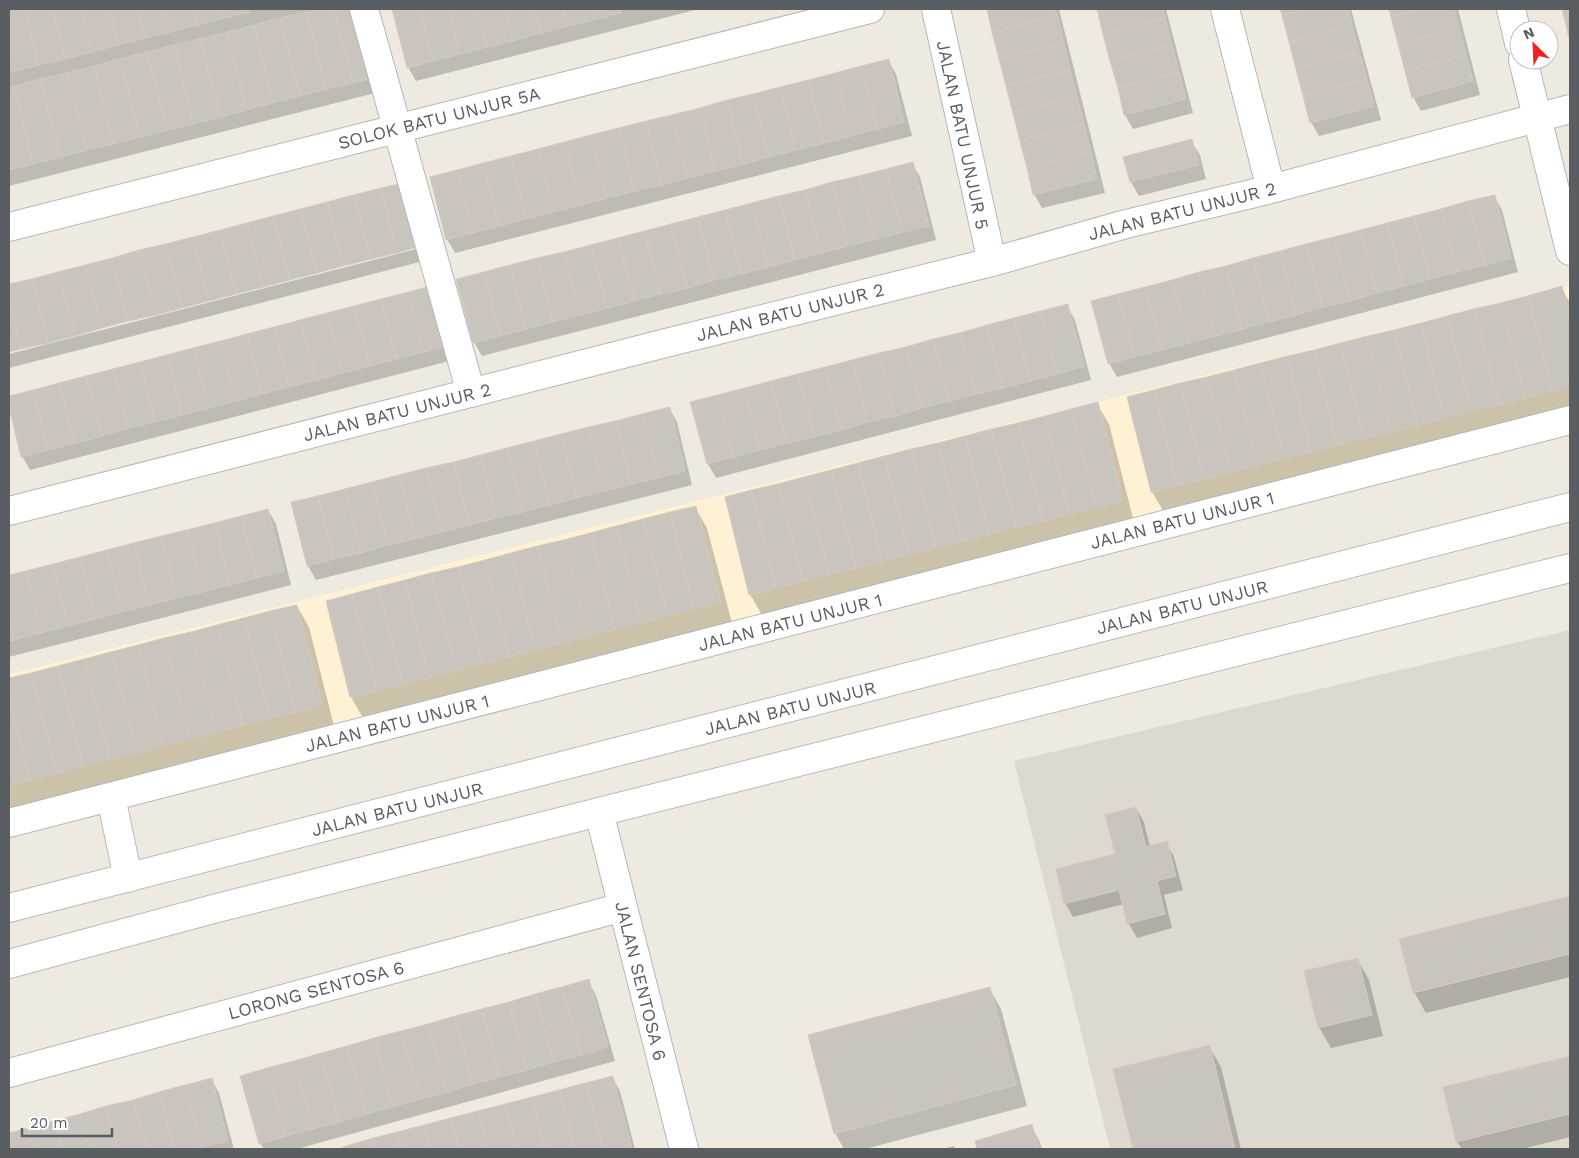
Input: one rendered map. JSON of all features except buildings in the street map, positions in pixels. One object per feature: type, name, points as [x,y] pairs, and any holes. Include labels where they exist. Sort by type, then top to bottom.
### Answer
[{"type":"street","points":[[364,9],[471,393]]},
{"type":"street","name":"SOLOK BATU UNJUR 5A","points":[[9,227],[870,9]]},
{"type":"street","name":"JALAN BATU UNJUR 5","points":[[936,9],[992,262]]},
{"type":"street","points":[[1225,9],[1271,189]]},
{"type":"street","points":[[1525,70],[1570,251]]},
{"type":"street","name":"JALAN BATU UNJUR 2","points":[[9,511],[992,262],[1126,224],[1271,189],[1570,109]]},
{"type":"street","name":"JALAN BATU UNJUR 1","points":[[9,823],[1570,420]]},
{"type":"street","name":"JALAN BATU UNJUR","points":[[9,908],[1570,507]]},
{"type":"street","points":[[9,964],[217,908],[1570,568]]},
{"type":"street","points":[[111,797],[128,878]]},
{"type":"street","name":"JALAN SENTOSA 6","points":[[599,812],[684,1149]]},
{"type":"street","name":"LORONG SENTOSA 6","points":[[9,1073],[623,907]]},
{"type":"shaded area","points":[[1570,285],[1570,409],[9,811],[9,674],[729,493]]},
{"type":"shaded area","points":[[1570,630],[1570,1149],[1110,1149],[1014,761]]}]
